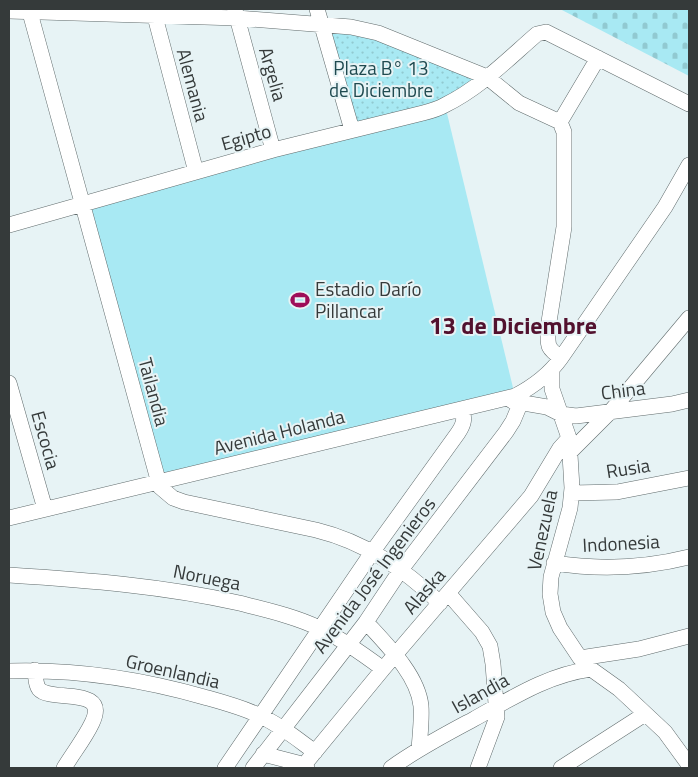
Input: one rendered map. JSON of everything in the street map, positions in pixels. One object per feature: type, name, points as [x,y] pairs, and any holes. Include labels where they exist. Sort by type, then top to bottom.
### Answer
[{"type":"street","points":[[317,9],[352,130]]},
{"type":"street","name":"Tailandia","points":[[30,10],[158,482]]},
{"type":"street","points":[[9,11],[236,13],[351,27],[378,33],[487,77],[519,103],[560,122],[564,132],[564,227],[548,328],[548,343],[550,350],[561,358]]},
{"type":"street","name":"Alemania","points":[[153,12],[196,172]]},
{"type":"street","name":"Argelia","points":[[236,13],[273,150]]},
{"type":"street","name":"Egipto","points":[[9,225],[273,150],[423,113],[445,105],[487,77],[537,34],[546,32],[689,104]]},
{"type":"street","points":[[560,122],[598,58]]},
{"type":"street","points":[[552,371],[665,207],[689,166]]},
{"type":"street","name":"Alaska","points":[[306,767],[315,752],[383,669],[531,496],[560,448],[569,445],[612,411],[689,319]]},
{"type":"street","name":"Avenida Holanda","points":[[9,518],[515,396],[533,386],[552,371]]},
{"type":"street","name":"Venezuela","points":[[552,371],[552,389],[569,445],[572,493],[570,508],[551,577],[550,594],[553,612],[560,628],[580,658],[591,669],[619,689],[665,732],[689,765]]},
{"type":"street","name":"Escocia","points":[[9,383],[44,509]]},
{"type":"street","name":"China","points":[[500,399],[547,407],[561,414],[576,416],[672,404],[689,400]]},
{"type":"street","name":"Avenida José Ingenieros","points":[[253,768],[366,622],[400,571],[506,432],[521,402]]},
{"type":"street","points":[[225,768],[373,551],[463,426],[465,418],[462,409]]},
{"type":"street","name":"Rusia","points":[[572,493],[617,492],[689,478]]},
{"type":"street","points":[[158,482],[166,494],[184,502],[337,535],[373,551],[427,591],[444,598],[482,632],[490,646],[497,717],[478,768]]},
{"type":"street","name":"Indonesia","points":[[554,563],[606,568],[636,566],[689,557]]},
{"type":"street","name":"Noruega","points":[[9,575],[92,581],[190,593],[267,610],[298,619],[321,629],[348,644],[383,669]]},
{"type":"street","points":[[366,622],[395,655],[411,679],[421,705],[419,749]]},
{"type":"street","points":[[580,658],[639,649],[689,636]]},
{"type":"street","name":"Islandia","points":[[392,767],[419,749],[540,683],[571,672],[591,669]]},
{"type":"street","points":[[35,670],[40,690],[47,694],[84,698],[94,706],[93,722],[70,764]]},
{"type":"street","name":"Groenlandia","points":[[9,671],[35,670],[99,676],[180,690],[236,706],[261,716],[283,728],[315,752]]},
{"type":"street","points":[[560,768],[645,714]]},
{"type":"street","points":[[263,754],[306,767]]},
{"type":"green space","points":[[560,9],[689,9],[689,76]]},
{"type":"green space","name":"Plaza B° 13 de Diciembre","points":[[321,24],[351,27],[487,77],[464,94],[352,130]]},
{"type":"green space","name":"Estadio Darío Pillancar","points":[[445,105],[515,396],[158,482],[82,204]]},
{"type":"place","name":"Estadio Darío Pillancar","points":[[300,300]]},
{"type":"district","name":"13 de Diciembre","points":[[513,326]]}]
